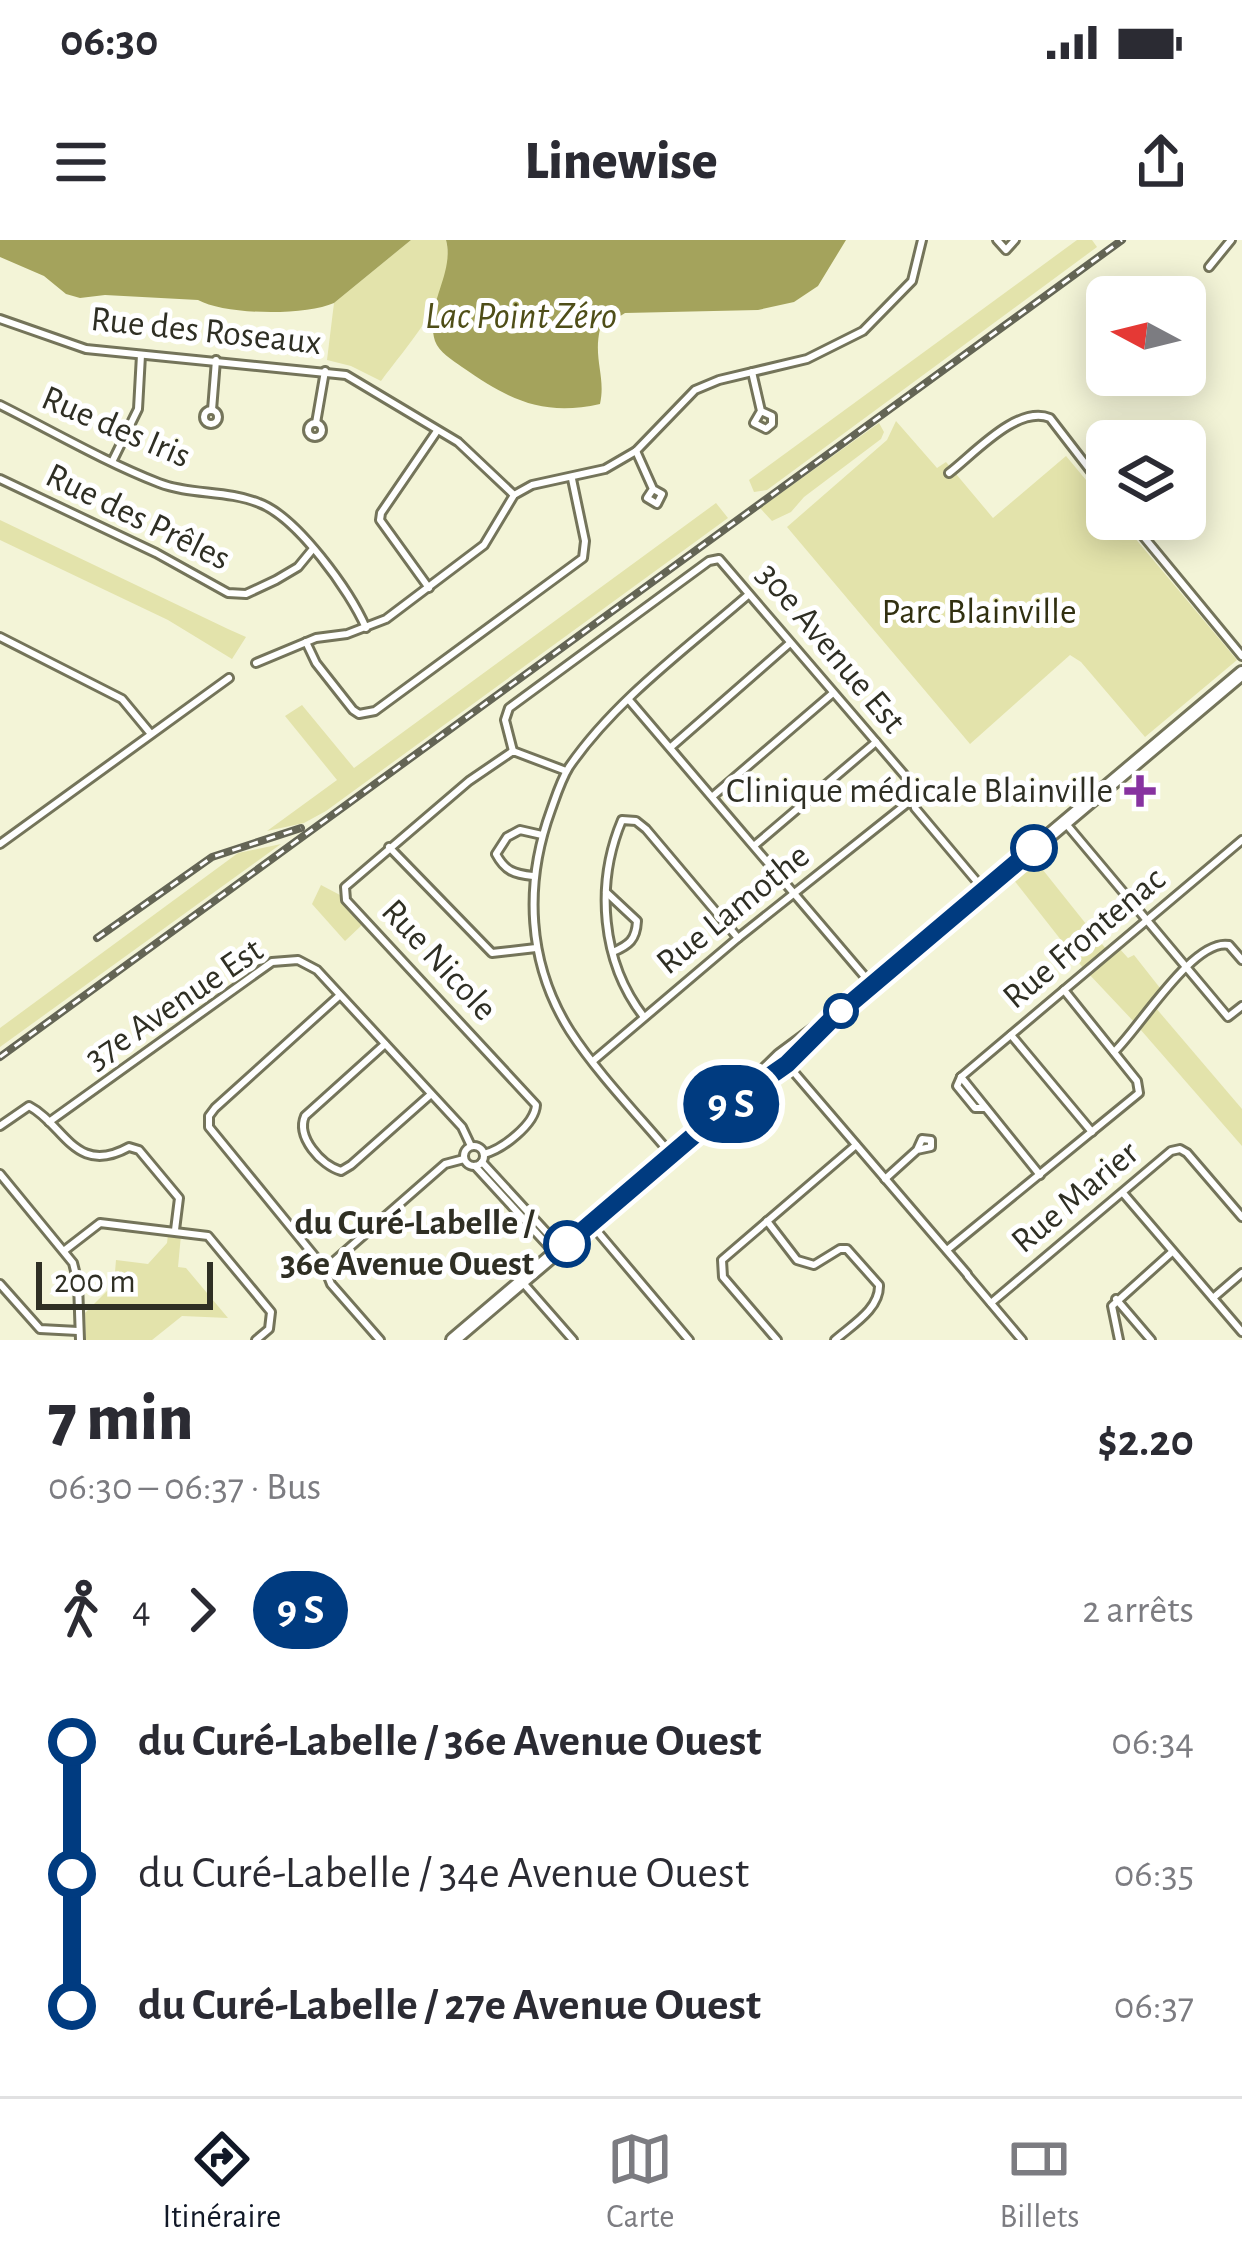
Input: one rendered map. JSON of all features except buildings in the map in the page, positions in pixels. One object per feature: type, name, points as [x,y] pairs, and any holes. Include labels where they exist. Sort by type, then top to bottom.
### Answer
[{"type":"main road","points":[[463,1337],[558,1251],[1242,673]]},
{"type":"street","points":[[256,664],[306,642],[386,619],[484,545],[514,495],[532,484],[604,469],[636,451],[695,390],[807,359],[863,331],[912,281],[922,240]]},
{"type":"street","points":[[998,240],[1006,250],[1015,240]]},
{"type":"street","points":[[1209,267],[1231,240]]},
{"type":"street","name":"Rue des Roseaux","points":[[0,319],[86,349],[352,377],[458,442],[514,495]]},
{"type":"street","points":[[113,460],[137,409],[141,355]]},
{"type":"street","points":[[212,410],[216,360]]},
{"type":"street","points":[[316,423],[326,371]]},
{"type":"street","points":[[752,372],[761,411]]},
{"type":"street","name":"Rue des Iris","points":[[0,405],[161,484],[261,503],[279,514],[312,550],[356,604],[366,628]]},
{"type":"street","points":[[949,472],[1022,417],[1037,413],[1050,418],[1086,465]]},
{"type":"street","points":[[429,588],[385,527],[381,513],[437,430]]},
{"type":"street","points":[[636,451],[653,489]]},
{"type":"street","name":"Rue des Prêles","points":[[0,479],[228,593],[246,594],[276,580],[298,567],[312,550]]},
{"type":"street","points":[[306,642],[352,710],[359,714],[375,711],[583,558],[585,541],[572,479]]},
{"type":"street","points":[[1146,540],[1242,656]]},
{"type":"street","name":"30e Avenue Est","points":[[513,751],[505,720],[509,708],[716,558],[907,778],[910,800],[984,890]]},
{"type":"street","points":[[672,1155],[592,1062],[556,1006],[536,948],[534,877],[542,835],[566,771],[629,700],[748,594]]},
{"type":"street","points":[[0,637],[122,699],[151,734]]},
{"type":"street","points":[[671,747],[790,643]]},
{"type":"street","points":[[0,844],[229,678]]},
{"type":"street","points":[[713,796],[833,693]]},
{"type":"street","points":[[629,700],[872,985]]},
{"type":"street","points":[[755,845],[876,742]]},
{"type":"street","points":[[513,751],[566,771]]},
{"type":"street","name":"Rue Nicole","points":[[480,1161],[532,1120],[536,1105],[346,900],[345,887],[513,751]]},
{"type":"street","name":"Rue Lamothe","points":[[592,1062],[910,800]]},
{"type":"street","points":[[644,1017],[623,985],[604,891],[622,820],[628,818],[646,829],[738,938]]},
{"type":"street","points":[[1064,822],[1228,1017],[1242,1006]]},
{"type":"street","points":[[534,877],[513,874],[496,854],[507,837],[520,830],[542,835]]},
{"type":"street","name":"Rue Frontenac","points":[[1040,1175],[961,1077],[1241,843]]},
{"type":"street","points":[[389,847],[492,953],[536,948]]},
{"type":"street","points":[[604,891],[637,921],[637,935],[613,952]]},
{"type":"street","points":[[1114,1052],[1163,990],[1222,942],[1242,960]]},
{"type":"street","name":"37e Avenue Est","points":[[49,1122],[272,962],[304,962],[462,1127],[471,1146]]},
{"type":"street","points":[[947,1250],[1138,1093],[1136,1081],[1064,990]]},
{"type":"street","points":[[339,996],[209,1116],[209,1126],[380,1340]]},
{"type":"street","points":[[1011,1035],[1092,1132]]},
{"type":"street","points":[[385,1044],[305,1116],[303,1136],[332,1169],[351,1166],[430,1095]]},
{"type":"street","points":[[783,1060],[1022,1340]]},
{"type":"street","points":[[3,1124],[29,1106],[76,1150],[100,1154],[129,1147],[139,1150],[179,1198],[176,1230]]},
{"type":"street","points":[[778,1340],[734,1291],[720,1269],[722,1260],[856,1145]]},
{"type":"street","points":[[464,1159],[471,1146],[479,1147],[480,1161],[558,1251]]},
{"type":"street","points":[[885,1179],[917,1150]]},
{"type":"street","name":"Rue Marier","points":[[991,1304],[1171,1151],[1187,1153],[1242,1217]]},
{"type":"street","points":[[325,1269],[445,1164],[480,1161]]},
{"type":"street","points":[[0,1174],[65,1250],[78,1283],[79,1335],[40,1329],[0,1284]]},
{"type":"street","points":[[1123,1192],[1242,1332]]},
{"type":"street","points":[[767,1221],[797,1260],[814,1264],[847,1249],[879,1285],[876,1303],[835,1340]]},
{"type":"street","points":[[65,1250],[100,1223],[208,1236],[271,1312],[269,1329],[256,1340]]},
{"type":"street","points":[[591,1223],[689,1340]]},
{"type":"street","points":[[1119,1340],[1111,1313],[1116,1299],[1173,1251]]},
{"type":"street","points":[[1213,1298],[1242,1273]]},
{"type":"street","points":[[523,1281],[573,1340]]},
{"type":"street","points":[[1116,1299],[1151,1340]]},
{"type":"green space","points":[[411,240],[446,240],[448,260],[438,297],[417,333],[381,381],[327,360],[334,303]]},
{"type":"green space","points":[[1077,240],[1092,240],[1097,247],[767,490],[754,492],[749,480]]},
{"type":"green space","name":"Parc Blainville","points":[[896,421],[937,468],[946,462],[993,518],[1066,456],[1086,480],[1086,540],[1137,540],[1237,660],[1145,737],[1070,655],[970,744],[787,527],[887,440]]},
{"type":"green space","points":[[879,423],[884,432],[881,439],[791,512],[772,521],[760,508]]},
{"type":"green space","points":[[716,503],[728,518],[326,811],[304,823],[267,831],[337,780],[285,716],[302,705],[354,768]]},
{"type":"green space","points":[[0,520],[246,637],[232,659],[168,620],[0,540]]},
{"type":"green space","points":[[281,844],[0,1047],[0,1028],[238,853]]},
{"type":"green space","points":[[1035,860],[1106,949],[1083,968],[1013,879]]},
{"type":"green space","points":[[321,885],[340,895],[363,924],[345,941],[312,904]]},
{"type":"green space","points":[[1118,947],[1128,958],[1134,955],[1160,988],[1136,1024],[1088,973]]},
{"type":"green space","points":[[1155,1007],[1242,1109],[1242,1146],[1140,1029]]},
{"type":"green space","points":[[168,1235],[181,1235],[178,1267],[186,1268],[228,1318],[182,1316],[152,1340],[86,1340],[85,1313],[114,1284],[116,1260],[148,1264],[167,1243]]},
{"type":"water","name":"Lac Point Zéro","points":[[0,240],[411,240],[334,303],[265,312],[227,309],[198,300],[80,298],[0,257]]},
{"type":"water","name":"Lac Point Zéro","points":[[446,240],[846,240],[818,286],[794,302],[758,310],[625,313],[600,329],[600,404],[560,408],[526,402],[495,388],[437,345],[433,315],[447,265]]},
{"type":"railway","points":[[0,1057],[1122,240]]},
{"type":"railway","points":[[97,938],[212,857],[301,828]]},
{"type":"bus line","points":[[567,1244],[733,1102],[787,1064],[833,1018],[1034,848]]},
{"type":"place","name":"Clinique médicale Blainville","points":[[1140,791]]},
{"type":"place","name":"du Curé-Labelle / 36e Avenue Ouest","points":[[567,1244]]}]
